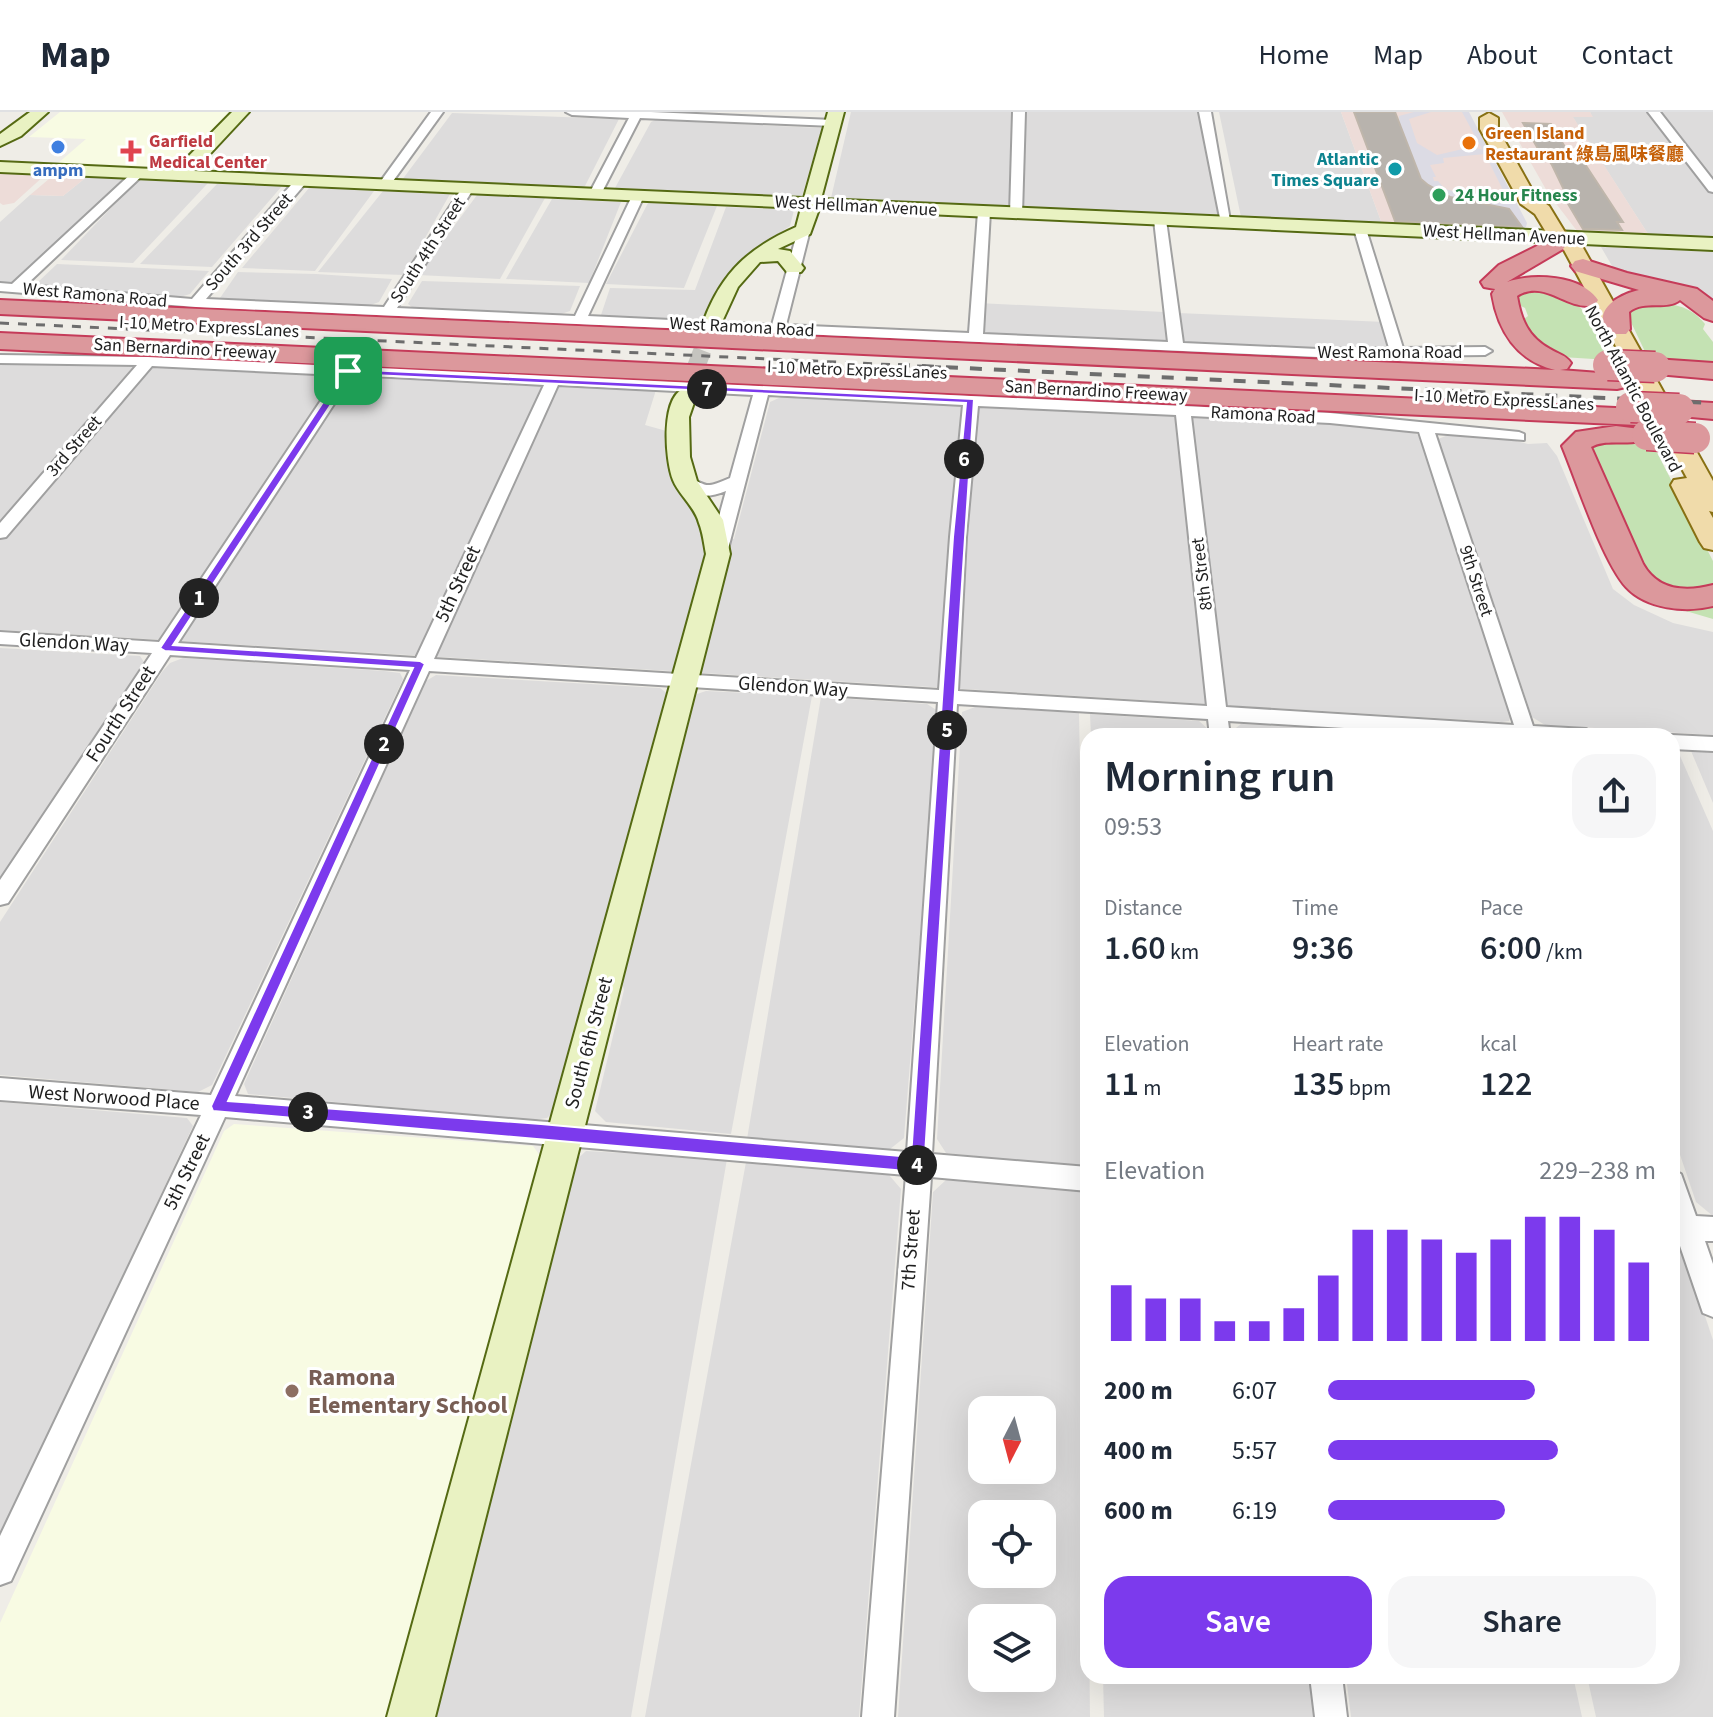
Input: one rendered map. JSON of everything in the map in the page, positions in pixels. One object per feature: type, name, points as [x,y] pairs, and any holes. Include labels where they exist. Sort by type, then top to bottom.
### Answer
[{"type":"highway","points":[[1399,362],[1511,357],[1514,350],[1493,300],[1492,284],[1501,273],[1547,253],[1557,241]]},
{"type":"highway","points":[[1583,266],[1620,279],[1688,294],[1713,313]]},
{"type":"highway","points":[[1586,300],[1571,290],[1540,285],[1509,289],[1504,294],[1521,340],[1528,349],[1558,363],[1628,405]]},
{"type":"highway","name":"San Bernardino Freeway","points":[[4,295],[119,312],[1399,362],[1628,405]]},
{"type":"highway","points":[[1617,329],[1616,311],[1622,304],[1635,297],[1650,296],[1700,309],[1713,323]]},
{"type":"highway","name":"I-10 Metro ExpressLanes","points":[[0,317],[1628,405]]},
{"type":"highway","name":"I-10 Metro ExpressLanes","points":[[0,331],[1628,405],[1683,404],[1713,396]]},
{"type":"highway","name":"San Bernardino Freeway","points":[[0,341],[1306,401],[1628,405]]},
{"type":"highway","points":[[1489,357],[1558,363]]},
{"type":"highway","points":[[1683,404],[1713,369]]},
{"type":"highway","points":[[1526,432],[1628,405],[1683,404],[1713,385]]},
{"type":"highway","points":[[1306,401],[1553,437],[1570,456],[1600,533],[1627,583],[1652,604],[1673,615],[1713,624]]},
{"type":"highway","name":"I-10 Metro ExpressLanes","points":[[1683,404],[1713,411]]},
{"type":"highway","points":[[1628,405],[1595,435],[1580,440],[1576,446],[1627,564],[1638,581],[1654,592],[1673,598],[1702,600],[1713,595]]},
{"type":"main road","name":"North Atlantic Boulevard","points":[[1488,115],[1489,129],[1528,200],[1542,210],[1713,542]]},
{"type":"main road","name":"North Atlantic Boulevard","points":[[1557,241],[1572,246],[1713,504]]},
{"type":"street","points":[[8,137],[40,112]]},
{"type":"street","points":[[179,176],[241,112]]},
{"type":"street","points":[[384,185],[437,112]]},
{"type":"street","points":[[572,112],[835,117],[778,330]]},
{"type":"street","points":[[1016,214],[1019,112]]},
{"type":"street","points":[[1205,112],[1227,223]]},
{"type":"street","points":[[1654,112],[1713,188]]},
{"type":"street","points":[[595,194],[637,113]]},
{"type":"street","points":[[0,151],[18,135],[8,137]]},
{"type":"street","name":"West Hellman Avenue","points":[[0,167],[1360,229],[1557,241],[1713,244]]},
{"type":"street","points":[[4,295],[138,174]]},
{"type":"street","name":"South 3rd Street","points":[[196,303],[301,181]]},
{"type":"street","name":"South 4th Street","points":[[388,311],[468,188]]},
{"type":"street","points":[[580,319],[638,196]]},
{"type":"street","points":[[976,338],[984,212]]},
{"type":"street","points":[[1160,220],[1176,347]]},
{"type":"street","points":[[1360,229],[1399,362]]},
{"type":"street","points":[[714,320],[724,292],[749,260],[758,252],[804,230]]},
{"type":"street","points":[[749,260],[761,255],[783,255],[794,268]]},
{"type":"street","name":"West Ramona Road","points":[[4,295],[1176,347],[1399,362]]},
{"type":"street","name":"Ramona Road","points":[[0,359],[148,361],[1183,411],[1526,432]]},
{"type":"street","name":"3rd Street","points":[[0,533],[148,361]]},
{"type":"street","name":"Fourth Street","points":[[0,897],[348,371]]},
{"type":"street","name":"5th Street","points":[[0,1570],[553,381]]},
{"type":"street","name":"South 6th Street","points":[[411,1717],[761,392]]},
{"type":"street","name":"South 6th Street","points":[[686,394],[676,432],[685,481],[711,520],[718,554]]},
{"type":"street","name":"7th Street","points":[[878,1717],[950,697],[958,537],[971,401]]},
{"type":"street","name":"8th Street","points":[[1183,411],[1219,728]]},
{"type":"street","name":"9th Street","points":[[1425,426],[1524,728]]},
{"type":"street","points":[[685,481],[695,491],[706,491],[736,481]]},
{"type":"street","name":"Glendon Way","points":[[0,638],[1438,728]]},
{"type":"street","points":[[1680,742],[1713,744]]},
{"type":"street","name":"West Norwood Place","points":[[0,1089],[565,1133],[1080,1178]]},
{"type":"street","points":[[1680,1201],[1713,1304]]},
{"type":"street","points":[[1327,1684],[1331,1717]]},
{"type":"shaded area","name":"Garfield Medical Center","points":[[60,112],[231,112],[171,169],[57,164],[86,139],[29,137]]},
{"type":"shaded area","points":[[851,112],[1199,112],[1218,216],[831,198]]},
{"type":"shaded area","points":[[1219,112],[1341,112],[1382,224],[1241,217]]},
{"type":"shaded area","name":"Atlantic Times Square","points":[[1341,112],[1463,112],[1523,224],[1518,229],[1382,224]]},
{"type":"shaded area","points":[[1431,112],[1409,119],[1417,143],[1437,155],[1467,148],[1482,149],[1462,112],[1469,112],[1527,223],[1526,227],[1516,229],[1521,225],[1509,209],[1448,197],[1419,178],[1403,148],[1409,148],[1400,130],[1399,116]],"holes":[[[1485,154],[1507,198],[1489,200],[1445,189],[1434,181],[1433,177],[1436,177],[1430,165],[1444,163],[1443,158]]]},
{"type":"shaded area","points":[[1502,112],[1590,112],[1593,117],[1573,117],[1650,237],[1584,234],[1577,231],[1548,193]]},
{"type":"shaded area","points":[[1590,112],[1713,112],[1713,237],[1648,234],[1572,116],[1592,117]]},
{"type":"shaded area","points":[[452,113],[619,119],[585,186],[580,188],[402,180]]},
{"type":"shaded area","points":[[651,122],[822,128],[802,196],[615,188]]},
{"type":"shaded area","points":[[0,173],[45,175],[14,203],[3,205],[0,203]]},
{"type":"shaded area","points":[[56,173],[89,175],[63,196],[30,195]]},
{"type":"shaded area","points":[[89,175],[125,179],[16,281],[0,285],[0,222],[30,195],[63,196]]},
{"type":"shaded area","points":[[138,180],[208,183],[133,263],[61,260]]},
{"type":"shaded area","points":[[217,184],[282,186],[212,267],[140,264]]},
{"type":"shaded area","points":[[309,188],[374,191],[315,271],[242,268]]},
{"type":"shaded area","points":[[383,191],[450,194],[404,275],[318,272]]},
{"type":"shaded area","points":[[477,195],[545,198],[500,279],[418,275]]},
{"type":"shaded area","points":[[552,199],[621,202],[589,283],[506,279]]},
{"type":"shaded area","points":[[648,203],[717,206],[684,288],[606,284]]},
{"type":"shaded area","points":[[726,207],[794,210],[790,226],[743,257],[724,280],[715,294],[705,322],[601,315],[610,288],[695,290]]},
{"type":"shaded area","points":[[1601,247],[1713,252],[1713,299],[1687,285],[1615,271]]},
{"type":"shaded area","points":[[57,264],[209,271],[190,294],[180,297],[39,286],[37,283]]},
{"type":"shaded area","points":[[238,272],[392,279],[379,302],[368,306],[220,298]]},
{"type":"shaded area","points":[[422,281],[580,286],[570,311],[561,314],[412,307],[408,304]]},
{"type":"shaded area","points":[[978,303],[1164,312],[1168,343],[986,335]]},
{"type":"shaded area","points":[[1178,313],[1385,322],[1395,352],[1318,352],[1185,343]]},
{"type":"shaded area","points":[[0,364],[166,367],[656,390],[645,425],[670,432],[709,534],[734,539],[770,402],[781,397],[1326,422],[1408,430],[1418,435],[1432,472],[1511,716],[1509,721],[1502,722],[0,630]]},
{"type":"shaded area","points":[[1451,434],[1528,444],[1547,443],[1557,456],[1613,589],[1634,605],[1673,623],[1713,632],[1713,735],[1680,733],[1680,728],[1545,725],[1532,717],[1438,439]]},
{"type":"shaded area","points":[[0,648],[140,656],[144,662],[0,878]]},
{"type":"shaded area","points":[[183,658],[384,671],[400,673],[403,679],[212,1085],[198,1092],[0,1075],[0,922],[162,672],[170,663]]},
{"type":"shaded area","points":[[436,675],[660,688],[668,694],[631,822],[558,1107],[547,1118],[532,1120],[248,1094],[244,1084],[426,681]]},
{"type":"shaded area","points":[[706,691],[812,696],[731,1134],[606,1122],[595,1111],[624,990],[621,978],[677,763],[694,700],[697,694]]},
{"type":"shaded area","points":[[821,697],[927,704],[938,711],[904,1138],[890,1149],[747,1139]]},
{"type":"shaded area","points":[[975,707],[1079,713],[1080,1166],[946,1153],[937,1139],[962,712]]},
{"type":"shaded area","points":[[1090,714],[1199,721],[1207,728],[1091,728]]},
{"type":"shaded area","points":[[1241,724],[1324,728],[1236,728]]},
{"type":"shaded area","points":[[1691,751],[1713,752],[1713,803]]},
{"type":"shaded area","points":[[1680,756],[1713,831],[1713,1216],[1696,1202],[1680,1155]]},
{"type":"shaded area","points":[[0,1102],[187,1118],[193,1126],[0,1537]]},
{"type":"shaded area","name":"Ramona Elementary School","points":[[234,1124],[533,1146],[543,1160],[391,1717],[0,1717],[0,1623],[224,1131]]},
{"type":"shaded area","points":[[586,1151],[727,1159],[631,1717],[432,1717],[574,1162]]},
{"type":"shaded area","points":[[746,1162],[889,1175],[901,1189],[859,1717],[645,1717]]},
{"type":"shaded area","points":[[946,1180],[1080,1190],[1080,1684],[1090,1684],[1090,1717],[898,1717],[933,1192]]},
{"type":"shaded area","points":[[1680,1250],[1684,1253],[1713,1340],[1713,1717],[1596,1717],[1589,1684],[1680,1684]]},
{"type":"shaded area","points":[[1103,1684],[1311,1684],[1314,1717],[1104,1717]]},
{"type":"shaded area","points":[[1347,1684],[1575,1684],[1582,1717],[1351,1717]]},
{"type":"green space","points":[[1520,292],[1558,294],[1570,299],[1586,315],[1609,360],[1562,357],[1539,349],[1520,322],[1528,316],[1525,308],[1515,303],[1515,297]]},
{"type":"green space","points":[[1636,303],[1674,305],[1698,316],[1713,342],[1713,361],[1650,362],[1628,316]]},
{"type":"green space","points":[[1651,441],[1713,561],[1713,619],[1662,604],[1621,529],[1626,523],[1616,502],[1600,496],[1587,458],[1598,442]]},
{"type":"building","name":"Atlantic Times Square","points":[[1354,112],[1395,112],[1421,179],[1450,197],[1509,209],[1522,227],[1395,221]]},
{"type":"building","points":[[1523,123],[1551,124],[1568,152],[1577,152],[1623,222],[1617,222],[1622,230],[1583,229],[1561,192],[1565,192],[1552,165],[1541,154]]},
{"type":"tunnel","points":[[696,367],[714,320]]},
{"type":"tunnel","points":[[686,394],[697,365]]},
{"type":"railway","points":[[0,323],[941,367]]},
{"type":"railway","points":[[898,365],[1713,403]]},
{"type":"place","name":"Green Island Restaurant 綠島風味餐廳","points":[[1469,143]]},
{"type":"place","name":"ampm","points":[[58,147]]},
{"type":"place","name":"Garfield Medical Center","points":[[131,151]]},
{"type":"place","name":"Atlantic Times Square","points":[[1395,169]]},
{"type":"place","name":"24 Hour Fitness","points":[[1439,195]]},
{"type":"place","name":"Ramona Elementary School","points":[[292,1391]]},
{"type":"route","points":[[348,371],[971,401],[958,537],[918,1165],[218,1106],[420,664],[165,648],[348,371]]}]
